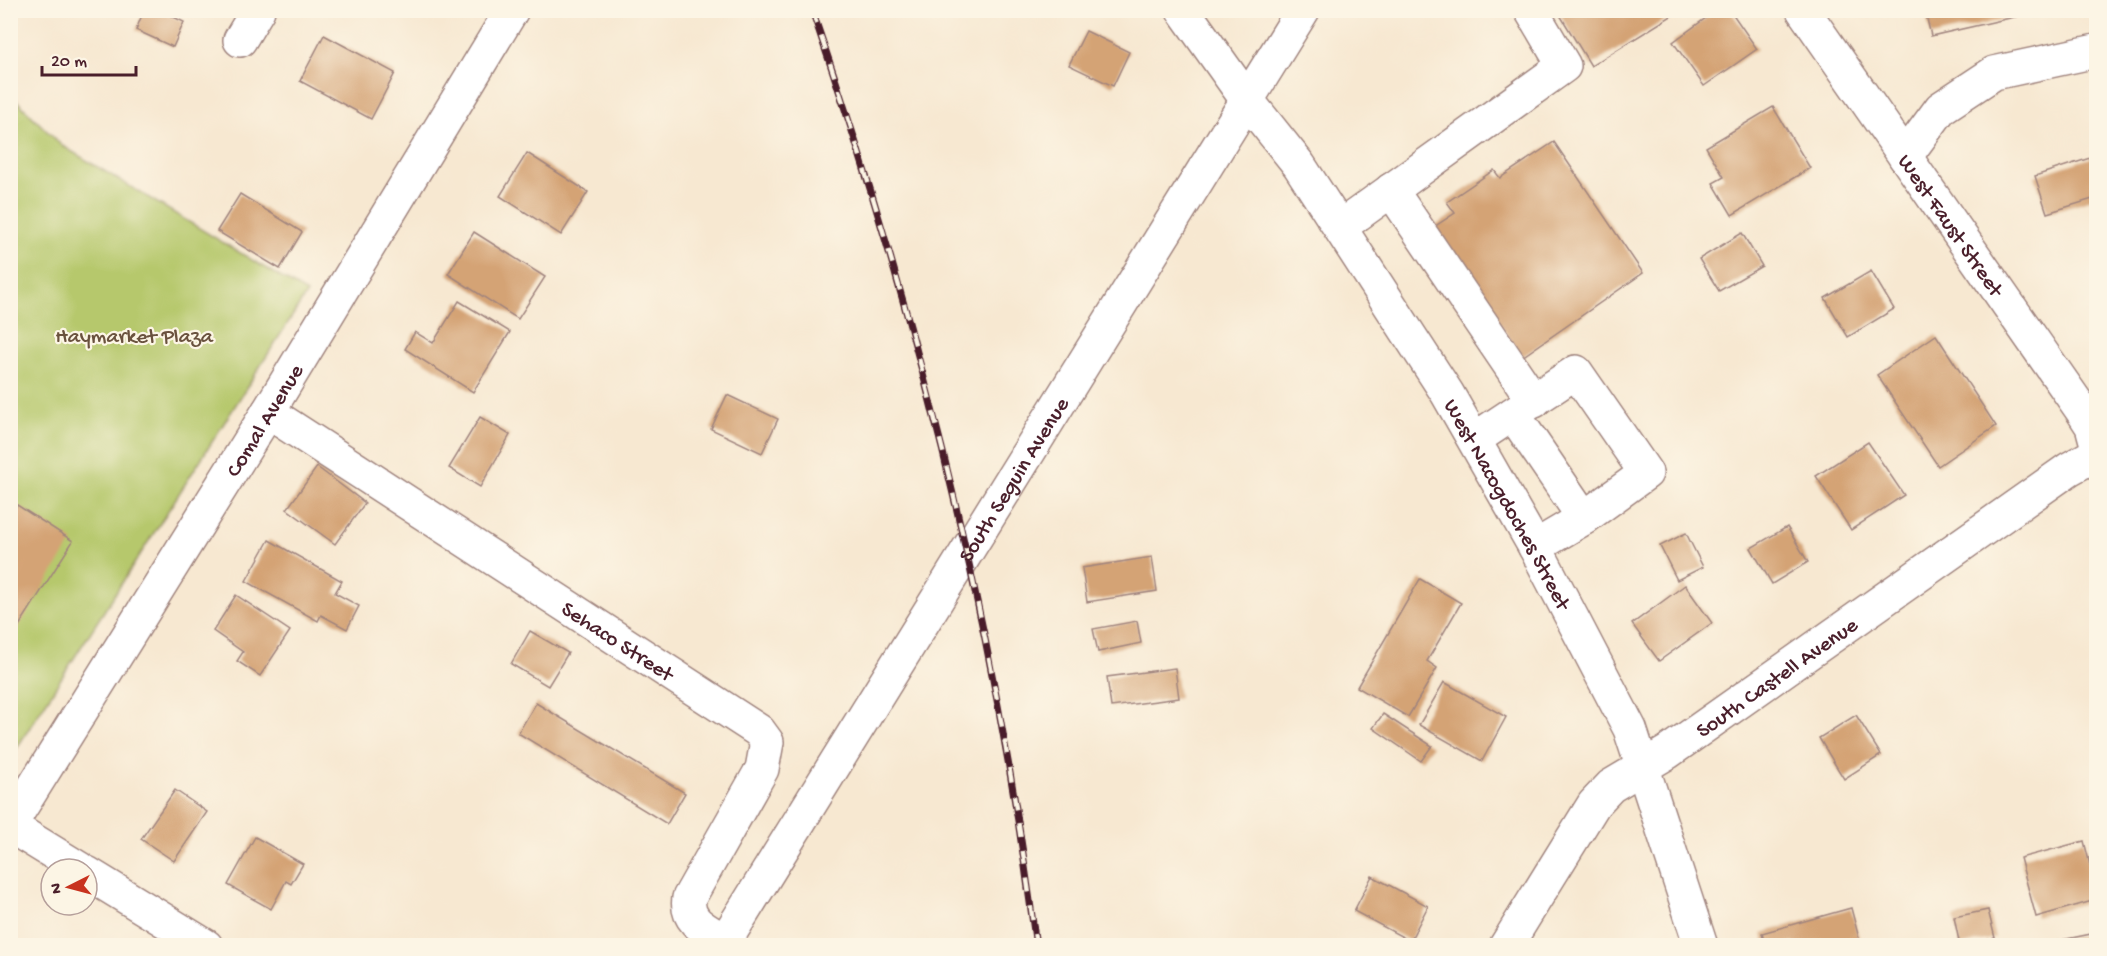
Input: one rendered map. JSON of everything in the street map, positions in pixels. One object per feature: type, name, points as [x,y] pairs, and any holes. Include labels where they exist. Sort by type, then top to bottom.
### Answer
[{"type":"street","points":[[240,40],[258,10]]},
{"type":"street","name":"Comal Avenue","points":[[10,826],[268,412],[512,10]]},
{"type":"street","name":"West Nacogdoches Street","points":[[1183,10],[1247,100],[1299,165],[1340,227],[1448,393],[1535,547],[1630,729],[1701,945]]},
{"type":"street","name":"South Seguin Avenue","points":[[723,943],[1303,10]]},
{"type":"street","points":[[1340,227],[1564,66],[1531,10]]},
{"type":"street","name":"West Faust Street","points":[[1803,10],[2083,412],[2092,426],[2097,441]]},
{"type":"street","points":[[1905,157],[1941,108],[1994,73],[2097,51]]},
{"type":"street","points":[[1391,190],[1524,408],[1584,518]]},
{"type":"street","points":[[1474,439],[1576,372],[1647,473],[1584,518],[1535,547]]},
{"type":"street","name":"Sehaco Street","points":[[268,412],[759,731],[767,742],[762,769],[689,898],[688,906],[694,921],[723,943]]},
{"type":"street","name":"South Castell Avenue","points":[[1506,945],[1594,804],[1611,786],[1642,768],[2069,469],[2097,454]]},
{"type":"street","points":[[10,826],[61,857]]},
{"type":"street","points":[[99,880],[206,945]]},
{"type":"green space","name":"Haymarket Plaza","points":[[11,95],[61,145],[307,293],[11,757]]},
{"type":"building","points":[[144,10],[159,10],[184,22],[173,47],[136,30]]},
{"type":"building","points":[[1557,10],[1681,10],[1591,66]]},
{"type":"building","points":[[1717,10],[1730,10],[1757,49],[1704,86],[1673,42]]},
{"type":"building","points":[[1925,10],[2041,10],[2041,11],[1931,36]]},
{"type":"building","points":[[1086,31],[1129,52],[1113,86],[1069,65]]},
{"type":"building","points":[[324,35],[395,73],[371,119],[300,81]]},
{"type":"building","points":[[1773,107],[1810,168],[1732,215],[1713,183],[1724,177],[1706,147]]},
{"type":"building","points":[[1554,142],[1643,273],[1522,357],[1434,227],[1455,213],[1447,202],[1494,170],[1500,178]]},
{"type":"building","points":[[527,153],[588,192],[561,235],[500,196]]},
{"type":"building","points":[[2096,156],[2096,198],[2047,213],[2035,176]]},
{"type":"building","points":[[240,194],[302,232],[280,269],[217,231]]},
{"type":"building","points":[[474,232],[545,277],[518,319],[448,274]]},
{"type":"building","points":[[1742,233],[1762,266],[1719,291],[1699,259]]},
{"type":"building","points":[[1871,271],[1894,309],[1848,337],[1825,298]]},
{"type":"building","points":[[459,301],[510,332],[473,392],[405,349],[415,332],[433,343]]},
{"type":"building","points":[[1936,335],[1996,426],[1938,466],[1877,375]]},
{"type":"building","points":[[727,395],[778,419],[762,453],[711,429]]},
{"type":"building","points":[[480,417],[510,435],[480,487],[449,468]]},
{"type":"building","points":[[1868,442],[1904,495],[1851,530],[1816,476]]},
{"type":"building","points":[[317,467],[365,503],[335,544],[287,509]]},
{"type":"building","points":[[17,505],[73,541],[10,640],[10,515]]},
{"type":"building","points":[[1787,527],[1808,562],[1772,584],[1751,548]]},
{"type":"building","points":[[1686,533],[1703,567],[1677,580],[1660,546]]},
{"type":"building","points":[[269,540],[342,581],[335,593],[359,606],[347,629],[321,615],[318,621],[246,581]]},
{"type":"building","points":[[1152,557],[1157,591],[1087,602],[1082,568]]},
{"type":"building","points":[[1420,579],[1461,603],[1427,661],[1437,668],[1408,717],[1357,687]]},
{"type":"building","points":[[1685,585],[1712,623],[1659,661],[1632,624]]},
{"type":"building","points":[[236,595],[290,631],[260,676],[237,661],[243,652],[213,631]]},
{"type":"building","points":[[1137,621],[1141,643],[1098,652],[1093,629]]},
{"type":"building","points":[[530,631],[568,653],[548,686],[511,664]]},
{"type":"building","points":[[1175,668],[1179,698],[1111,707],[1107,677]]},
{"type":"building","points":[[1444,682],[1506,717],[1482,761],[1419,725]]},
{"type":"building","points":[[536,703],[685,793],[667,824],[518,733]]},
{"type":"building","points":[[1383,714],[1432,746],[1421,761],[1373,728]]},
{"type":"building","points":[[1856,715],[1881,755],[1844,779],[1819,738]]},
{"type":"building","points":[[175,790],[207,812],[174,861],[141,839]]},
{"type":"building","points":[[255,837],[303,864],[291,884],[286,881],[271,909],[228,885]]},
{"type":"building","points":[[2084,841],[2096,889],[2096,900],[2036,917],[2020,858]]},
{"type":"building","points":[[1372,876],[1428,906],[1410,941],[1354,911]]},
{"type":"building","points":[[1851,908],[1861,946],[1794,946],[1794,943],[1765,946],[1762,933]]},
{"type":"building","points":[[1988,910],[1995,938],[1960,946],[1954,917]]},
{"type":"building","points":[[2096,933],[2096,946],[2043,946],[2042,944]]},
{"type":"railway","points":[[812,10],[886,240],[948,472],[975,590],[998,708],[1019,826],[1036,946]]}]
